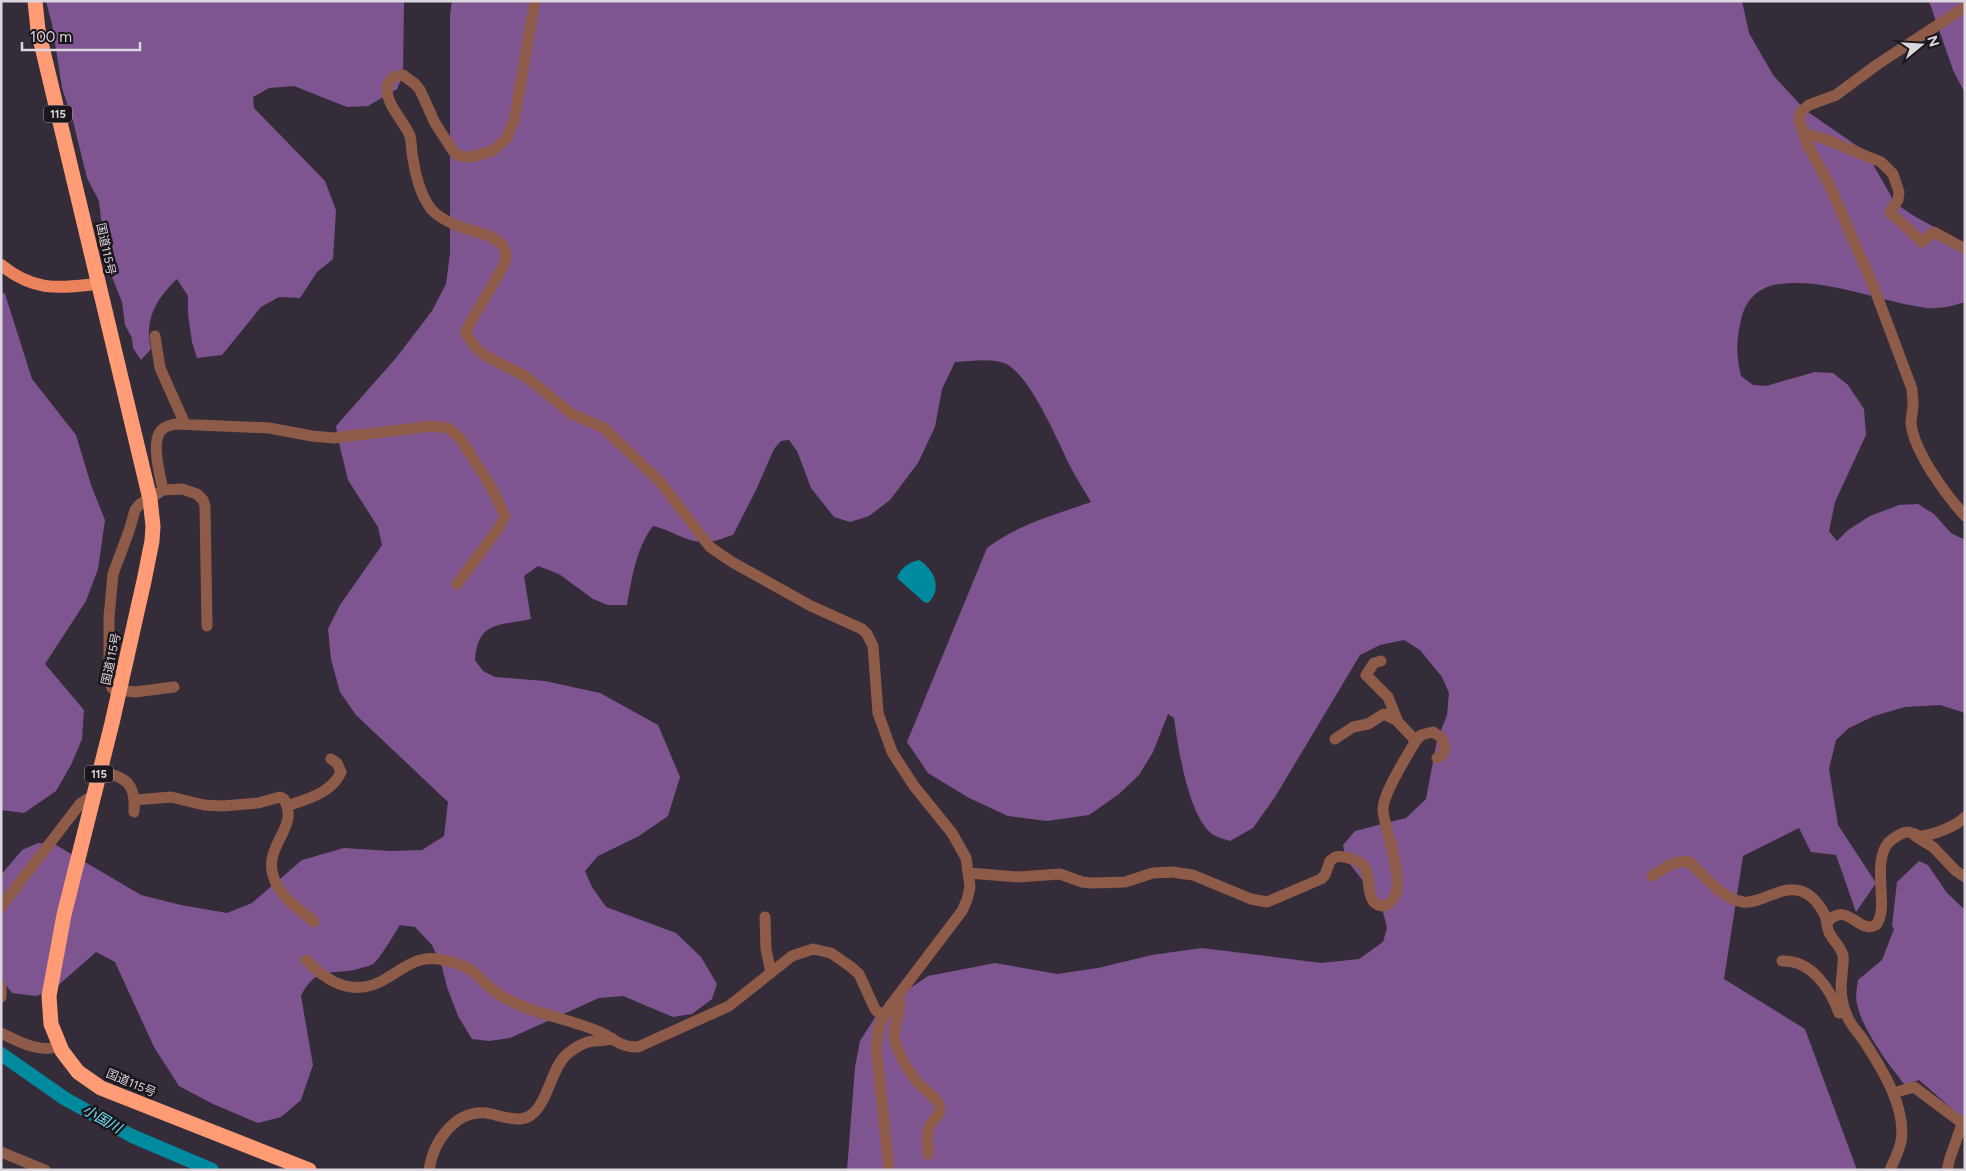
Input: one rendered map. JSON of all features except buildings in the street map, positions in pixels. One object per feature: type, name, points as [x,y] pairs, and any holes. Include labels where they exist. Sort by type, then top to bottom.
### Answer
[{"type":"highway","name":"国道115号","points":[[35,1],[38,30],[150,499],[153,526],[152,541],[119,691],[64,915],[51,982],[49,1010],[51,1024],[59,1046],[78,1072],[101,1088],[309,1170]]},
{"type":"main road","points":[[1,265],[13,275],[34,285],[57,287],[98,284]]},
{"type":"street","points":[[535,1],[514,121],[506,139],[492,151],[471,158],[459,156],[453,151],[435,123],[425,100],[415,84],[403,75],[394,76],[387,88],[394,108],[410,137],[413,159],[422,191],[431,208],[439,216],[496,239],[504,247],[507,255],[504,265],[465,332],[476,348],[486,356],[525,376],[572,414],[604,428],[661,483],[710,547],[732,562],[811,606],[862,629],[873,646],[878,713],[892,752],[914,786],[957,841],[966,858],[970,887],[962,911],[896,998],[882,1018],[878,1031],[876,1047],[889,1170]]},
{"type":"street","points":[[1965,7],[1878,64],[1836,95],[1809,105],[1800,112],[1800,120],[1807,144],[1828,182],[1873,285],[1912,388],[1911,424],[1916,441],[1931,472],[1948,497],[1965,515]]},
{"type":"street","points":[[1804,135],[1825,138],[1881,162],[1893,174],[1899,192],[1898,200],[1890,212],[1895,219],[1922,242],[1934,232],[1965,249]]},
{"type":"street","points":[[155,336],[160,368],[185,424]]},
{"type":"street","points":[[163,490],[156,448],[158,434],[166,427],[175,424],[269,428],[311,436],[334,438],[432,426],[448,428],[467,446],[505,516],[498,529],[457,584]]},
{"type":"street","points":[[174,687],[135,692],[119,691],[112,688],[109,682],[109,617],[113,574],[135,510],[140,504],[163,490],[190,490],[203,500],[205,506],[208,626]]},
{"type":"street","points":[[1381,661],[1374,663],[1366,675],[1390,700],[1396,720]]},
{"type":"street","points":[[1335,739],[1353,727],[1368,724],[1385,714],[1396,720],[1416,741]]},
{"type":"street","points":[[969,873],[1018,877],[1060,874],[1082,882],[1092,883],[1126,882],[1153,873],[1172,872],[1193,875],[1251,899],[1267,902],[1321,879],[1330,860],[1339,856],[1354,859],[1365,867],[1372,900],[1378,905],[1385,906],[1390,904],[1396,895],[1397,879],[1383,811],[1384,802],[1416,741],[1426,734],[1433,732],[1438,734],[1442,738],[1445,749],[1443,754],[1437,758]]},
{"type":"street","points":[[287,806],[307,799],[331,787],[340,772],[337,763],[331,759]]},
{"type":"street","points":[[100,771],[125,779],[131,786],[135,800],[134,812]]},
{"type":"street","points":[[3,901],[80,804],[87,798],[94,797]]},
{"type":"street","points":[[135,800],[171,797],[204,805],[222,806],[258,803],[280,797],[286,801],[288,820],[286,828],[272,855],[274,878],[284,895],[314,922]]},
{"type":"street","points":[[1827,923],[1831,918],[1842,915],[1850,917],[1866,928],[1873,927],[1878,923],[1880,916],[1880,872],[1883,854],[1891,840],[1904,834],[1912,833],[1922,836],[1957,825],[1965,818]]},
{"type":"street","points":[[1912,833],[1933,847],[1956,872],[1965,877]]},
{"type":"street","points":[[1652,876],[1672,864],[1682,861],[1689,862],[1718,889],[1738,901],[1754,901],[1776,892],[1792,891],[1806,893],[1819,906],[1827,923],[1828,932],[1840,946],[1843,958],[1841,993],[1848,1019],[1877,1060],[1893,1093],[1901,1125],[1901,1140],[1890,1170]]},
{"type":"street","points":[[765,917],[766,949],[771,973]]},
{"type":"street","points":[[306,960],[326,978],[355,988],[373,985],[412,962],[429,958],[444,960],[470,969],[499,995],[512,1002],[588,1027],[625,1046],[638,1047],[730,1006],[792,956],[804,951],[818,949],[831,953],[859,974],[875,1009],[882,1018]]},
{"type":"street","points":[[1782,961],[1797,963],[1818,976],[1835,1002],[1842,1018],[1848,1019]]},
{"type":"street","points":[[1,986],[1,998]]},
{"type":"street","points":[[896,998],[901,1007],[893,1030],[898,1052],[912,1076],[940,1106],[940,1111],[931,1123],[927,1133],[928,1154]]},
{"type":"street","points":[[1,1033],[38,1048],[52,1049],[59,1046]]},
{"type":"street","points":[[428,1170],[436,1144],[456,1122],[479,1114],[516,1119],[531,1115],[538,1107],[554,1073],[566,1055],[587,1042],[612,1038]]},
{"type":"street","points":[[1893,1093],[1914,1087],[1963,1124],[1947,1170]]},
{"type":"street","points":[[1,1152],[45,1170]]},
{"type":"shaded area","points":[[46,1],[404,1],[403,75],[397,89],[368,106],[347,107],[294,86],[269,88],[253,97],[254,108],[325,181],[336,210],[333,259],[317,272],[300,298],[279,297],[261,307],[222,355],[197,358],[192,342],[188,314],[188,296],[177,279],[163,294],[151,319],[149,338],[151,349],[141,360],[133,348],[132,338],[125,325],[122,302],[106,262],[99,201],[87,178],[73,121],[62,88],[52,24]]},
{"type":"shaded area","points":[[452,1],[1742,1],[1749,33],[1773,75],[1805,110],[1866,152],[1895,203],[1914,216],[1965,244],[1965,302],[1946,307],[1927,308],[1817,284],[1772,285],[1759,291],[1750,300],[1743,313],[1738,335],[1737,355],[1741,376],[1753,385],[1766,386],[1815,372],[1833,373],[1848,385],[1864,409],[1866,435],[1835,502],[1829,531],[1837,541],[1848,530],[1870,516],[1899,505],[1918,504],[1934,514],[1951,533],[1965,540],[1965,713],[1940,705],[1905,707],[1874,716],[1849,728],[1836,740],[1829,769],[1838,825],[1876,883],[1856,912],[1836,855],[1811,852],[1799,828],[1743,856],[1724,979],[1805,1029],[1857,1170],[847,1170],[855,1067],[860,1041],[881,1008],[928,976],[995,963],[1057,974],[1098,968],[1152,955],[1202,948],[1321,963],[1359,959],[1383,942],[1387,928],[1381,904],[1346,859],[1343,845],[1355,831],[1406,818],[1426,799],[1437,740],[1447,715],[1449,693],[1442,677],[1420,650],[1404,640],[1380,645],[1360,655],[1275,797],[1253,828],[1230,841],[1212,834],[1196,812],[1190,797],[1178,746],[1174,718],[1168,714],[1153,752],[1139,775],[1119,794],[1089,815],[1047,821],[1008,816],[969,798],[928,773],[907,742],[987,548],[998,540],[1024,527],[1091,502],[1072,470],[1033,393],[1014,369],[1004,363],[992,361],[955,362],[942,389],[935,427],[918,463],[890,500],[869,516],[850,522],[834,517],[811,488],[797,451],[789,440],[781,441],[774,449],[733,535],[703,542],[688,539],[653,526],[642,544],[633,574],[627,605],[608,605],[593,599],[559,574],[538,566],[524,576],[531,619],[492,627],[481,638],[475,660],[483,671],[495,677],[545,681],[600,693],[658,725],[680,777],[668,816],[639,836],[598,856],[585,871],[592,887],[606,907],[676,933],[701,957],[717,984],[712,999],[692,1014],[673,1017],[623,996],[599,998],[510,1038],[489,1041],[472,1039],[458,1016],[442,967],[432,945],[415,927],[400,925],[373,964],[320,975],[307,986],[301,996],[313,1065],[301,1100],[281,1117],[258,1123],[213,1104],[179,1086],[154,1047],[115,962],[96,952],[54,989],[36,996],[12,993],[1,979],[1,875],[22,850],[38,843],[56,845],[141,895],[181,905],[227,913],[252,903],[302,860],[344,848],[391,851],[422,850],[444,836],[448,802],[356,715],[340,692],[331,659],[328,629],[340,605],[382,545],[378,527],[348,480],[336,426],[396,358],[432,311],[446,284],[450,253],[450,15]]},
{"type":"shaded area","points":[[1929,1],[1965,1],[1965,93],[1953,70]]},
{"type":"shaded area","points":[[1,291],[5,294],[32,379],[76,435],[91,485],[105,520],[98,569],[86,601],[45,664],[84,710],[82,739],[71,765],[56,791],[24,813],[1,810]]},
{"type":"shaded area","points":[[1919,861],[1928,865],[1947,893],[1965,910],[1965,1120],[1919,1080],[1905,1085],[1870,1035],[1856,1001],[1858,980],[1882,960],[1894,929],[1892,926],[1897,882]]},
{"type":"water","points":[[919,560],[929,569],[935,580],[935,592],[933,598],[928,603],[924,602],[897,578],[900,571],[906,566]]},
{"type":"waterway","name":"小国川","points":[[1,1054],[64,1098],[132,1136],[212,1170]]}]
